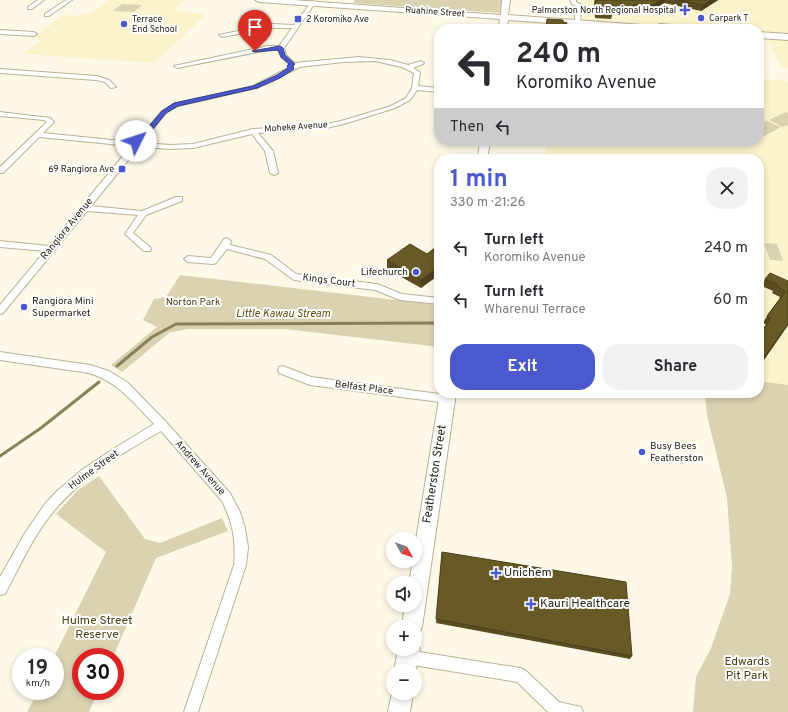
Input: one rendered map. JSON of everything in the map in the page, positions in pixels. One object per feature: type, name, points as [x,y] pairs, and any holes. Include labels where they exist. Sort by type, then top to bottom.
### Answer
[{"type":"main road","name":"Ruahine Street","points":[[259,0],[310,2],[616,24]]},
{"type":"main road","points":[[458,13],[498,11],[505,4]]},
{"type":"main road","points":[[503,24],[503,14],[505,4]]},
{"type":"main road","name":"Ruahine Street","points":[[583,22],[604,24]]},
{"type":"main road","points":[[764,34],[788,36]]},
{"type":"main road","name":"Featherston Street","points":[[413,620],[448,398]]},
{"type":"main road","points":[[399,712],[401,700]]},
{"type":"street","points":[[30,8],[41,0]]},
{"type":"street","points":[[47,15],[69,0]]},
{"type":"street","points":[[573,0],[580,6],[578,11],[583,22]]},
{"type":"street","points":[[178,66],[261,49],[280,48],[296,27],[310,2]]},
{"type":"street","points":[[222,36],[271,26],[296,27]]},
{"type":"street","points":[[0,32],[34,34]]},
{"type":"street","points":[[280,48],[283,56],[294,66]]},
{"type":"street","points":[[37,135],[133,146],[142,143],[164,112],[176,104],[255,87],[276,78],[294,66],[350,59],[402,64],[416,72],[415,88],[434,90]]},
{"type":"street","points":[[409,68],[421,63]]},
{"type":"street","points":[[0,71],[102,79],[107,81],[113,87]]},
{"type":"street","name":"Moheke Avenue","points":[[142,143],[170,147],[193,146],[253,131],[277,128],[326,126],[342,123],[393,107],[408,99],[415,88]]},
{"type":"street","points":[[0,114],[44,118],[50,120],[49,124],[0,171]]},
{"type":"street","points":[[253,131],[269,151],[274,173]]},
{"type":"street","name":"Rangiora Avenue","points":[[0,311],[85,208],[133,146]]},
{"type":"street","points":[[85,208],[143,213],[179,199]]},
{"type":"street","points":[[143,213],[128,234],[147,249]]},
{"type":"street","name":"Kings Court","points":[[188,258],[213,261],[226,243],[254,255],[268,256],[294,277],[377,287],[400,297],[434,300]]},
{"type":"street","points":[[0,244],[51,249]]},
{"type":"street","name":"Andrew Avenue","points":[[0,356],[90,368],[106,374],[123,385],[162,425],[226,497],[234,512],[239,528],[242,547],[240,565],[191,712]]},
{"type":"street","name":"Belfast Place","points":[[283,370],[310,381],[434,394]]},
{"type":"street","name":"Hulme Street","points":[[0,589],[49,509],[63,493],[94,468],[162,425]]},
{"type":"street","points":[[407,659],[520,675],[556,709],[576,712]]},
{"type":"shaded area","name":"Terrace End School","points":[[111,0],[184,0],[173,11],[206,14],[155,63],[23,54],[42,40],[34,37],[64,15],[78,16],[94,11]]},
{"type":"shaded area","name":"Palmerston North Regional Hospital","points":[[582,0],[788,0],[788,33],[764,31],[764,24],[645,24],[583,20]]},
{"type":"shaded area","points":[[766,37],[788,39],[788,69],[782,68]]},
{"type":"shaded area","points":[[764,79],[788,81],[788,385],[764,382],[764,154],[546,154],[546,146],[764,146]]},
{"type":"green space","points":[[355,0],[502,0],[501,13],[353,3]]},
{"type":"green space","points":[[122,4],[142,5],[134,12],[113,11]]},
{"type":"green space","points":[[786,112],[788,113],[788,125],[783,127],[769,120]]},
{"type":"green space","points":[[767,121],[781,127],[764,136],[764,122]]},
{"type":"green space","points":[[764,243],[777,244],[783,261],[770,260]]},
{"type":"green space","name":"Norton Park","points":[[180,275],[434,304],[434,346],[285,329],[187,329],[169,333],[122,372],[111,365],[157,327],[143,320],[154,299],[166,297]]},
{"type":"green space","name":"Edwards Pit Park","points":[[764,382],[788,385],[788,712],[693,712],[696,677],[711,648],[730,594],[732,567],[727,498],[707,415],[705,398],[764,398]]},
{"type":"green space","name":"Hulme Street Reserve","points":[[99,476],[145,539],[160,543],[222,518],[228,531],[156,558],[117,648],[72,648],[72,700],[94,700],[89,712],[27,712],[33,700],[64,700],[64,648],[58,648],[106,552],[56,514],[77,491]]},
{"type":"building","points":[[595,0],[661,0],[648,7],[636,4],[627,9],[612,5],[613,13],[596,12]]},
{"type":"building","points":[[678,0],[711,0],[703,5]]},
{"type":"building","points":[[547,19],[563,20],[563,22],[567,23],[567,24],[546,24]]},
{"type":"building","points":[[410,244],[427,254],[434,249],[434,270],[421,280],[387,260]]},
{"type":"building","points":[[770,273],[788,281],[788,324],[764,358],[764,328],[771,318],[767,316],[785,292],[776,286],[777,284],[765,279]]},
{"type":"building","name":"Kauri Healthcare","points":[[442,552],[626,582],[632,656],[436,619]]},
{"type":"waterway","name":"Little Kawau Stream","points":[[117,366],[152,337],[176,324],[434,323]]},
{"type":"waterway","name":"Little Kawau Stream","points":[[0,456],[41,428],[99,382]]},
{"type":"place","name":"Palmerston North Regional Hospital","points":[[685,10]]},
{"type":"place","name":"Carpark T","points":[[701,18]]},
{"type":"place","name":"2 Koromiko Ave","points":[[298,19]]},
{"type":"place","name":"Terrace End School","points":[[124,24]]},
{"type":"place","name":"69 Rangiora Ave","points":[[122,169]]},
{"type":"place","name":"Lifechurch","points":[[416,272]]},
{"type":"place","name":"Rangiora Mini Supermarket","points":[[24,307]]},
{"type":"place","name":"Busy Bees Featherston","points":[[642,452]]},
{"type":"place","name":"Unichem","points":[[496,573]]},
{"type":"place","name":"Kauri Healthcare","points":[[531,604]]},
{"type":"route","points":[[136,141],[140,140],[164,112],[176,104],[262,85],[292,68],[290,67],[292,64],[283,56],[280,48],[268,48],[255,51]]}]
